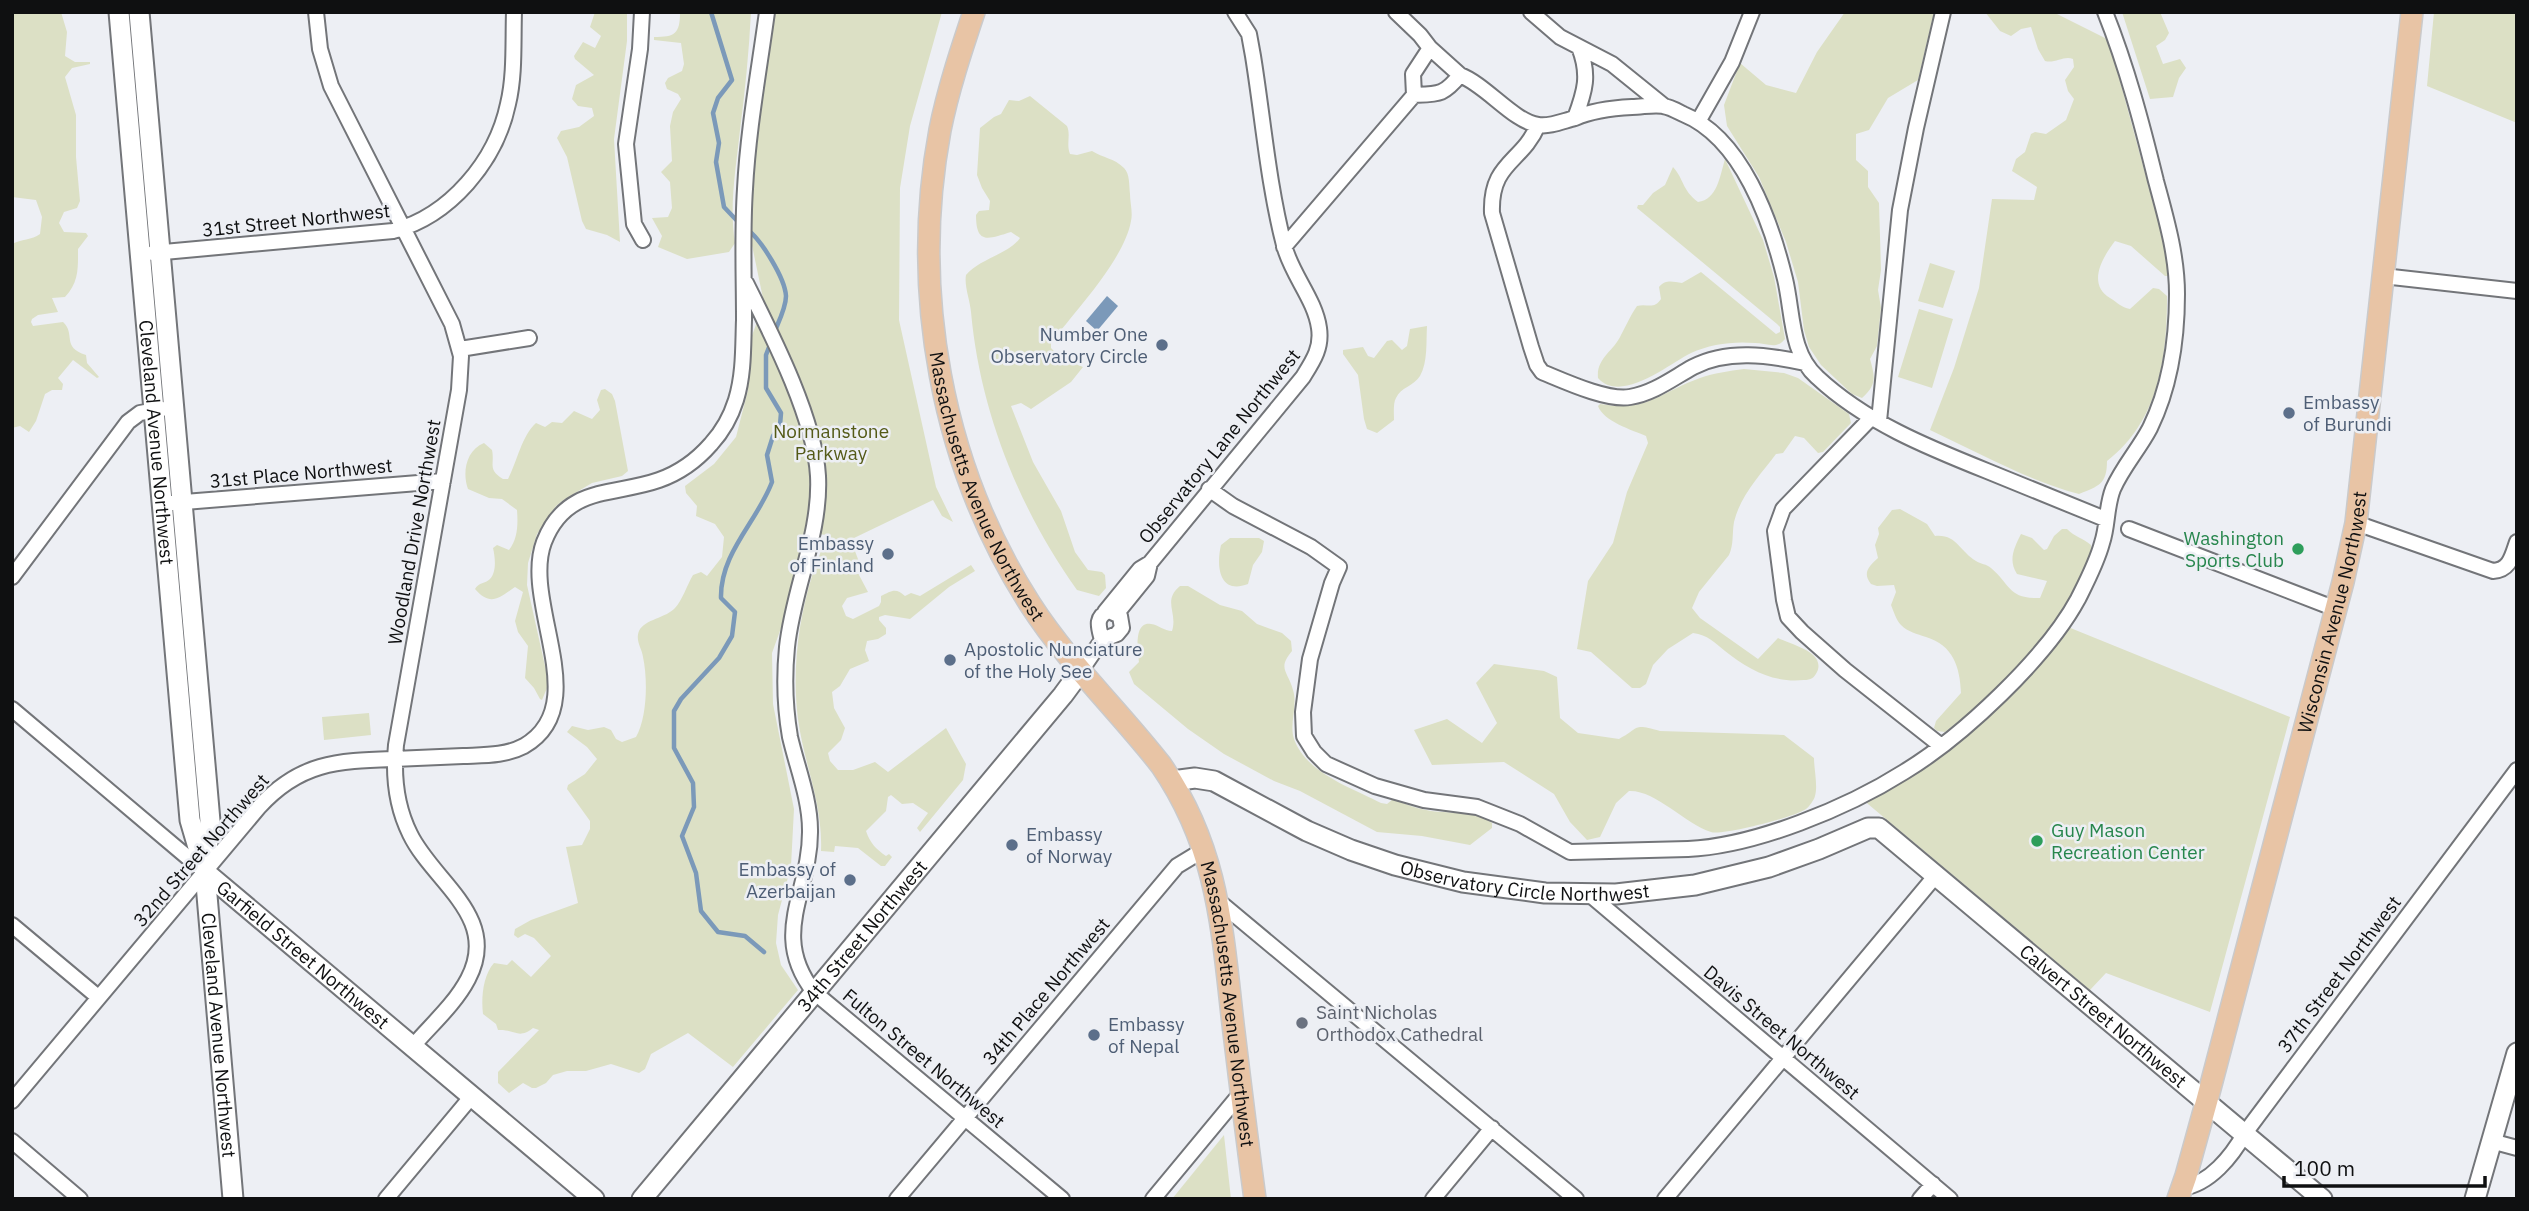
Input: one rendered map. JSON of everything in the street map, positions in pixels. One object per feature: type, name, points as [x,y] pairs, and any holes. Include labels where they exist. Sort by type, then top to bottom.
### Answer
[{"type":"main road","name":"Cleveland Avenue Northwest","points":[[119,12],[135,82],[186,668],[210,821],[205,872],[233,1199]]},
{"type":"main road","name":"Cleveland Avenue Northwest","points":[[135,82],[139,12]]},
{"type":"main road","name":"Massachusetts Avenue Northwest","points":[[974,12],[947,97],[929,219],[929,274],[938,365],[962,458],[993,539],[1030,604],[1080,671],[1145,745],[1172,781],[1205,849],[1217,900],[1255,1199]]},
{"type":"main road","name":"Wisconsin Avenue Northwest","points":[[2180,1193],[2336,609],[2356,523],[2412,12]]},
{"type":"main road","name":"34th Street Northwest","points":[[642,1199],[1048,714],[1080,671]]},
{"type":"main road","name":"Observatory Circle Northwest","points":[[1172,781],[1195,778],[1214,781],[1333,843],[1418,872],[1510,889],[1588,894],[1650,891],[1706,883],[1789,861],[1868,828],[1879,828],[1887,833]]},
{"type":"main road","name":"Calvert Street Northwest","points":[[1887,833],[2322,1199]]},
{"type":"main road","name":"Garfield Street Northwest","points":[[205,872],[594,1199]]},
{"type":"main road","points":[[2475,1199],[2517,1053]]},
{"type":"street","name":"Woodland Drive Northwest","points":[[316,12],[320,49],[331,86],[452,324],[460,349],[460,381],[394,775],[397,796],[409,834],[472,920],[476,940],[475,961],[468,979],[413,1046]]},
{"type":"street","name":"31st Street Northwest","points":[[150,253],[379,233],[404,228],[432,213],[470,180],[492,149],[503,124],[510,96],[514,12]]},
{"type":"street","points":[[642,12],[640,49],[626,144],[634,224],[643,240]]},
{"type":"street","name":"32nd Street Northwest","points":[[12,1101],[266,800],[297,775],[330,763],[502,754],[527,744],[545,726],[554,706],[557,688],[539,581],[539,561],[547,534],[566,511],[586,497],[668,476],[695,459],[716,438],[733,410],[740,383],[746,172],[767,12]]},
{"type":"street","points":[[1396,12],[1460,75],[1473,80],[1524,121],[1551,125],[1591,111],[1664,106]]},
{"type":"street","points":[[1531,12],[1560,37],[1612,64],[1664,106],[1699,120],[1715,133],[1736,160],[1767,220],[1782,265],[1794,330],[1805,363],[1816,377],[1875,419],[1945,454],[2105,519]]},
{"type":"street","points":[[1699,120],[1732,62],[1752,12]]},
{"type":"street","points":[[1940,746],[1845,670],[1793,624],[1788,617],[1784,600],[1775,531],[1783,509],[1875,419],[1900,210],[1943,12]]},
{"type":"street","points":[[1209,489],[1233,506],[1311,547],[1339,568],[1332,583],[1310,659],[1303,712],[1304,736],[1326,764],[1375,786],[1424,800],[1477,807],[1520,824],[1570,852],[1703,849],[1783,828],[1845,803],[1905,772],[1940,746],[2017,678],[2061,626],[2088,580],[2102,543],[2113,489],[2150,428],[2164,394],[2175,334],[2175,254],[2131,89],[2105,12]]},
{"type":"street","name":"Observatory Lane Northwest","points":[[1111,613],[1140,569],[1150,563],[1303,377],[1316,357],[1321,343],[1315,311],[1284,247],[1254,55],[1249,34],[1239,14]]},
{"type":"street","points":[[1575,118],[1586,79],[1586,65],[1579,47]]},
{"type":"street","points":[[1284,247],[1414,95],[1413,74],[1430,48]]},
{"type":"street","points":[[1414,95],[1438,94],[1448,89],[1460,75]]},
{"type":"street","points":[[1538,125],[1533,137],[1502,169],[1491,197],[1492,213],[1524,323],[1537,365],[1542,372],[1602,394],[1628,398],[1656,389],[1696,365],[1723,356],[1773,356],[1805,363]]},
{"type":"street","points":[[2383,275],[2517,291]]},
{"type":"street","name":"Fulton Street Northwest","points":[[744,278],[775,342],[807,426],[816,458],[818,478],[814,528],[795,598],[785,685],[790,736],[808,809],[810,831],[794,926],[793,949],[798,969],[814,992],[1062,1199]]},
{"type":"street","points":[[460,349],[529,338]]},
{"type":"street","points":[[12,577],[128,422],[140,413],[164,409]]},
{"type":"street","name":"31st Place Northwest","points":[[172,503],[443,481]]},
{"type":"street","points":[[2356,523],[2498,571],[2509,564],[2517,542]]},
{"type":"street","points":[[2129,529],[2336,609]]},
{"type":"street","points":[[1080,671],[1102,640],[1121,631],[1123,624],[1111,613],[1098,622],[1102,640]]},
{"type":"street","name":"Garfield Street Northwest","points":[[12,709],[205,872]]},
{"type":"street","name":"37th Street Northwest","points":[[2180,1193],[2207,1180],[2238,1145],[2517,770]]},
{"type":"street","name":"34th Place Northwest","points":[[897,1199],[1177,866],[1205,849]]},
{"type":"street","points":[[1665,1199],[1937,874]]},
{"type":"street","name":"Davis Street Northwest","points":[[1588,894],[1950,1199]]},
{"type":"street","points":[[1217,900],[1577,1199]]},
{"type":"street","points":[[12,925],[98,997]]},
{"type":"street","points":[[1153,1199],[1241,1093]]},
{"type":"street","points":[[386,1199],[472,1096]]},
{"type":"street","points":[[1433,1199],[1492,1128]]},
{"type":"street","points":[[12,1141],[80,1199]]},
{"type":"street","points":[[2491,1141],[2517,1148]]},
{"type":"street","points":[[1920,1199],[1933,1184]]},
{"type":"green space","points":[[12,12],[61,12],[67,32],[65,56],[75,62],[90,62],[72,68],[65,77],[76,115],[80,201],[77,208],[64,212],[59,223],[64,232],[86,233],[88,236],[78,249],[78,269],[73,286],[65,297],[52,298],[58,312],[38,315],[31,322],[33,326],[63,322],[69,331],[71,344],[78,352],[86,355],[87,363],[99,377],[73,360],[58,378],[63,384],[62,390],[52,390],[45,394],[36,421],[29,432],[20,426],[12,428],[12,244],[40,234],[42,217],[36,200],[12,197]]},
{"type":"green space","points":[[595,12],[627,12],[627,41],[614,139],[620,242],[586,229],[567,157],[557,138],[561,131],[579,127],[594,116],[592,108],[578,106],[572,99],[576,85],[594,75],[574,56],[583,42],[595,48],[601,36],[590,27]]},
{"type":"green space","points":[[680,12],[751,12],[734,187],[735,243],[729,252],[687,259],[658,247],[662,236],[652,218],[668,217],[672,208],[670,182],[661,172],[672,161],[670,126],[673,112],[681,99],[678,94],[667,89],[665,83],[668,78],[682,71],[684,64],[681,43],[654,40],[654,37],[675,33]]},
{"type":"green space","name":"Normanstone Parkway","points":[[773,12],[942,12],[910,126],[900,188],[899,320],[936,487],[953,522],[942,516],[933,500],[850,538],[861,567],[859,575],[868,592],[847,598],[842,606],[846,616],[853,619],[879,606],[881,596],[891,591],[905,596],[911,593],[920,596],[971,565],[975,571],[949,587],[910,619],[885,615],[879,617],[886,628],[886,634],[867,641],[865,650],[869,661],[850,669],[840,686],[832,692],[834,708],[845,728],[841,740],[828,753],[830,761],[838,770],[853,770],[875,762],[888,772],[946,728],[966,764],[963,780],[920,832],[917,828],[928,813],[913,803],[902,804],[891,795],[888,797],[886,811],[866,831],[876,848],[892,857],[885,866],[881,866],[858,848],[835,846],[834,852],[821,851],[819,817],[798,719],[796,683],[803,611],[826,535],[804,532],[800,563],[789,606],[772,653],[773,704],[794,809],[791,866],[778,915],[776,943],[781,965],[798,990],[733,1067],[688,1033],[651,1054],[645,1069],[639,1073],[611,1064],[586,1071],[567,1071],[553,1075],[546,1083],[536,1088],[523,1083],[509,1093],[498,1083],[498,1072],[539,1030],[533,1028],[520,1034],[498,1030],[496,1024],[483,1014],[484,987],[487,974],[494,963],[507,965],[512,960],[531,977],[551,956],[534,938],[525,934],[518,938],[514,935],[515,929],[531,920],[578,903],[566,847],[582,845],[590,829],[590,821],[567,789],[568,785],[585,774],[597,759],[587,747],[567,732],[572,726],[588,730],[604,727],[611,730],[616,739],[622,742],[636,737],[642,720],[646,687],[639,631],[646,624],[675,608],[693,575],[701,572],[707,576],[722,557],[724,537],[715,524],[696,516],[697,506],[686,493],[685,486],[714,464],[736,437],[748,390],[747,349],[764,303],[748,226],[752,164]]},
{"type":"green space","points":[[1845,12],[1934,12],[1918,80],[1888,98],[1869,130],[1856,134],[1856,160],[1868,171],[1868,187],[1879,203],[1881,270],[1877,346],[1870,359],[1873,380],[1870,389],[1862,398],[1852,394],[1821,365],[1809,347],[1798,282],[1786,242],[1759,177],[1727,126],[1724,105],[1740,63],[1766,85],[1796,93],[1817,52]]},
{"type":"green space","points":[[1985,12],[2053,12],[2105,38],[2111,48],[2160,228],[2169,273],[2165,276],[2131,246],[2115,241],[2102,263],[2099,286],[2122,306],[2130,309],[2153,288],[2159,289],[2167,296],[2165,342],[2162,365],[2149,408],[2125,445],[2107,461],[2105,475],[2100,483],[2079,494],[2022,474],[1930,430],[1954,368],[1979,288],[1992,199],[2034,200],[2037,187],[2012,171],[2016,159],[2025,152],[2031,134],[2046,134],[2066,120],[2074,99],[2065,80],[2074,67],[2073,59],[2045,61],[2031,27],[2021,29],[2011,36],[2000,31]]},
{"type":"green space","points":[[2122,12],[2160,12],[2169,33],[2165,40],[2156,46],[2163,64],[2180,59],[2186,68],[2179,78],[2173,97],[2150,99]]},
{"type":"green space","points":[[2434,12],[2517,12],[2517,123],[2427,86]]},
{"type":"green space","points":[[1030,96],[1067,126],[1070,154],[1092,151],[1120,165],[1126,170],[1129,180],[1132,215],[1127,236],[1109,268],[1051,343],[1051,348],[1060,357],[1083,367],[1071,382],[1031,409],[1021,403],[1011,406],[1033,462],[1061,511],[1075,552],[1088,570],[1105,575],[1106,588],[1099,596],[1077,590],[1056,559],[1020,493],[993,422],[983,386],[966,284],[966,275],[972,269],[1009,248],[1020,238],[1011,232],[990,238],[978,231],[976,215],[979,211],[989,210],[990,201],[977,175],[980,128],[1001,114],[1009,100],[1019,101]]},
{"type":"green space","points":[[1725,159],[1763,240],[1774,277],[1785,339],[1776,345],[1739,342],[1706,347],[1645,379],[1619,387],[1608,385],[1598,378],[1600,365],[1618,341],[1637,306],[1658,302],[1661,299],[1659,287],[1667,282],[1682,283],[1701,272],[1776,334],[1780,332],[1777,324],[1637,208],[1665,185],[1673,167],[1693,198],[1698,202],[1710,197],[1717,186]]},
{"type":"green space","points":[[1930,263],[1955,271],[1943,308],[1918,301]]},
{"type":"green space","points":[[1919,309],[1953,319],[1932,388],[1898,377]]},
{"type":"green space","points":[[1427,326],[1425,358],[1420,376],[1396,398],[1394,420],[1377,433],[1367,429],[1358,375],[1343,350],[1363,347],[1368,356],[1374,358],[1387,341],[1392,340],[1402,350],[1407,346],[1410,329]]},
{"type":"green space","points":[[1744,369],[1784,373],[1798,378],[1849,414],[1851,423],[1823,452],[1818,453],[1804,438],[1795,436],[1783,453],[1776,454],[1741,503],[1734,522],[1729,555],[1699,592],[1692,608],[1700,618],[1758,659],[1778,638],[1812,654],[1817,659],[1817,672],[1806,680],[1782,679],[1762,674],[1743,664],[1707,637],[1693,633],[1668,649],[1653,665],[1646,684],[1640,688],[1632,688],[1591,652],[1577,649],[1588,581],[1613,543],[1627,492],[1648,443],[1646,436],[1612,421],[1598,406],[1642,403],[1700,378]]},
{"type":"green space","points":[[605,389],[612,394],[615,401],[628,471],[622,476],[592,483],[556,506],[537,534],[528,563],[527,585],[547,675],[547,688],[542,700],[525,678],[528,646],[518,632],[515,621],[523,592],[515,587],[490,599],[475,589],[488,581],[494,572],[493,548],[497,545],[509,550],[512,546],[517,531],[517,510],[502,499],[489,498],[468,489],[465,476],[467,463],[473,451],[484,443],[492,450],[495,472],[503,479],[508,479],[523,442],[536,423],[545,427],[552,422],[562,423],[574,411],[592,419],[600,410],[597,400],[601,390]]},
{"type":"green space","points":[[1900,509],[1927,524],[1935,536],[1948,538],[1958,544],[1971,557],[1998,574],[2011,590],[2030,598],[2040,598],[2047,581],[2017,574],[2014,569],[2014,549],[2021,534],[2032,538],[2044,550],[2062,529],[2067,529],[2091,545],[2088,560],[2069,598],[2040,641],[2005,680],[1945,732],[1934,728],[1936,721],[1961,693],[1959,674],[1953,658],[1943,645],[1910,631],[1899,623],[1891,605],[1896,592],[1894,585],[1871,584],[1867,576],[1869,567],[1878,558],[1875,545],[1878,528],[1892,510]]},
{"type":"green space","points":[[1230,538],[1259,538],[1264,541],[1248,584],[1231,586],[1222,576],[1219,562],[1221,545]]},
{"type":"green space","points":[[1180,586],[1188,586],[1220,605],[1242,611],[1257,624],[1282,633],[1291,641],[1292,651],[1284,666],[1295,702],[1292,727],[1294,739],[1300,751],[1319,770],[1381,803],[1387,804],[1393,799],[1426,810],[1471,814],[1492,823],[1492,828],[1470,845],[1422,836],[1377,832],[1224,754],[1188,729],[1134,684],[1129,672],[1139,662],[1138,638],[1141,627],[1151,624],[1172,631],[1171,602]]},
{"type":"green space","name":"Guy Mason Recreation Center","points":[[2068,627],[2290,717],[2210,1012],[2106,973],[2090,990],[1862,799],[1904,777]]},
{"type":"green space","points":[[1494,664],[1544,671],[1557,677],[1560,718],[1578,733],[1619,739],[1645,727],[1660,731],[1784,735],[1814,758],[1814,798],[1806,809],[1788,817],[1743,829],[1711,832],[1650,796],[1629,791],[1616,803],[1600,837],[1587,840],[1570,822],[1554,794],[1504,762],[1432,765],[1414,730],[1447,719],[1482,743],[1497,723],[1476,683]]},
{"type":"green space","points":[[369,713],[371,735],[324,740],[322,717]]},
{"type":"green space","points":[[1224,1135],[1231,1199],[1172,1199]]},
{"type":"water","points":[[1107,296],[1118,306],[1097,331],[1086,321]]},
{"type":"waterway","points":[[711,12],[732,80],[718,98],[713,113],[719,143],[716,162],[724,207],[741,225]]},
{"type":"waterway","points":[[748,230],[772,260],[785,288],[785,305],[774,333]]},
{"type":"waterway","points":[[764,952],[745,936],[718,932],[701,911],[696,873],[682,836],[694,807],[693,783],[674,748],[674,711],[681,699],[719,658],[732,636],[735,612],[721,598],[722,582],[733,552],[772,482],[767,455],[780,425],[781,413],[766,388],[766,355],[771,342]]},
{"type":"place","name":"Number One Observatory Circle","points":[[1162,345]]},
{"type":"place","name":"Embassy of Burundi","points":[[2289,413]]},
{"type":"place","name":"Washington Sports Club","points":[[2298,549]]},
{"type":"place","name":"Embassy of Finland","points":[[888,554]]},
{"type":"place","name":"Apostolic Nunciature of the Holy See","points":[[950,660]]},
{"type":"place","name":"Guy Mason Recreation Center","points":[[2037,841]]},
{"type":"place","name":"Embassy of Norway","points":[[1012,845]]},
{"type":"place","name":"Embassy of Azerbaijan","points":[[850,880]]},
{"type":"place","name":"Saint Nicholas Orthodox Cathedral","points":[[1302,1023]]},
{"type":"place","name":"Embassy of Nepal","points":[[1094,1035]]}]
